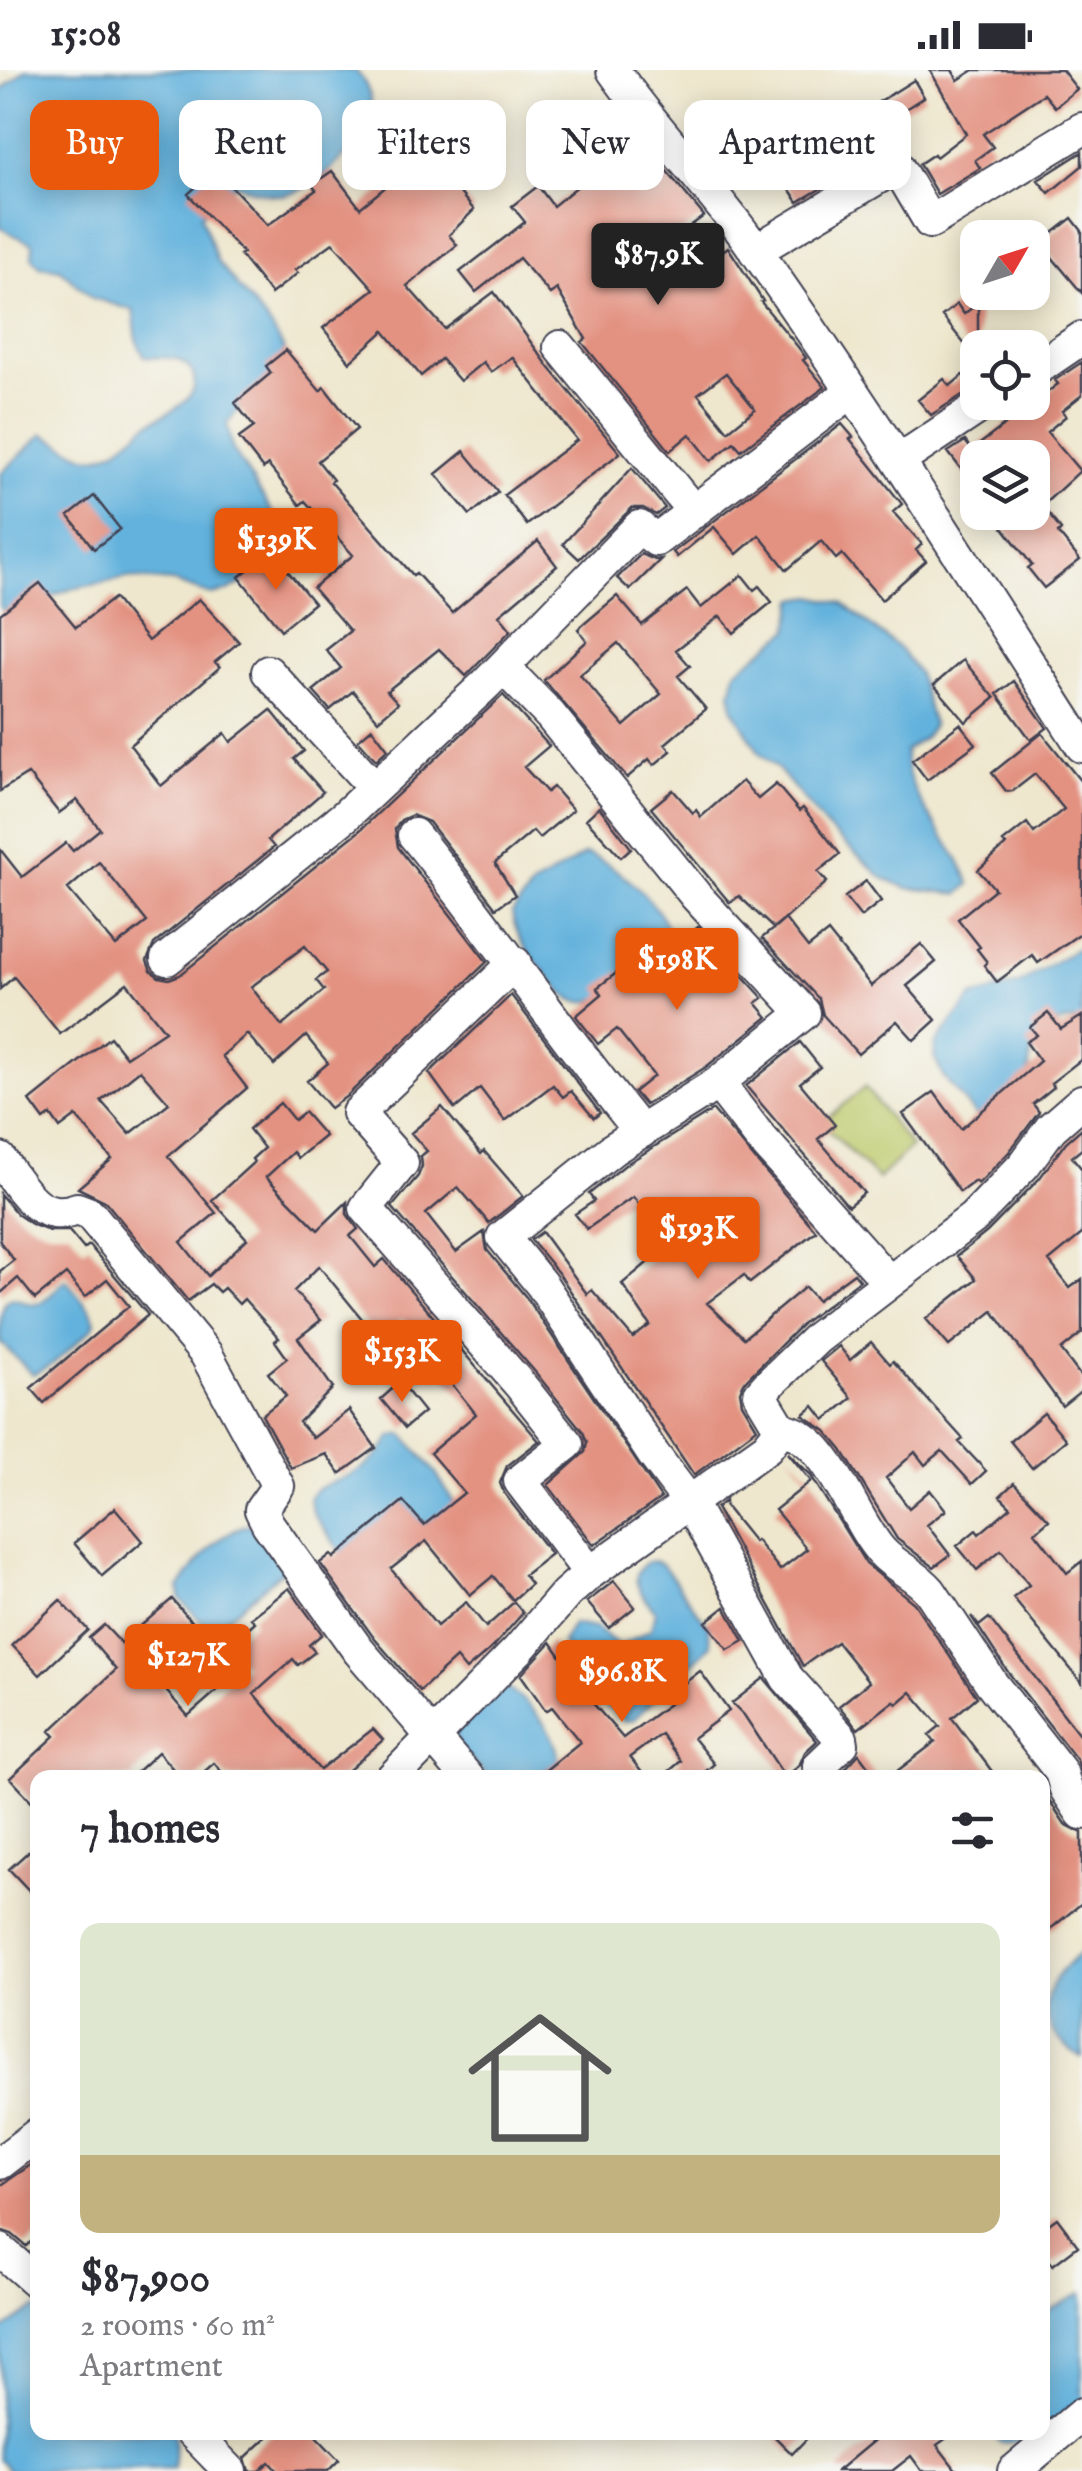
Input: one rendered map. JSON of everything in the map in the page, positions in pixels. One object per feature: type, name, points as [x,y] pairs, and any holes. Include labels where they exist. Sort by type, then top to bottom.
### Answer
[{"type":"street","points":[[614,70],[755,251],[900,460],[1082,746]]},
{"type":"street","points":[[755,251],[897,166],[930,222],[1082,128]]},
{"type":"street","points":[[1050,360],[1082,338]]},
{"type":"street","points":[[560,348],[694,512]]},
{"type":"street","points":[[167,959],[345,816],[503,668],[639,527],[656,540],[851,392]]},
{"type":"street","points":[[900,460],[960,420]]},
{"type":"street","points":[[503,668],[550,715],[696,896],[804,1014],[718,1083],[582,1172],[503,1237],[542,1285],[638,1432],[690,1503],[787,1678],[841,1738],[842,1744],[819,1766],[821,1770]]},
{"type":"street","points":[[268,672],[375,788]]},
{"type":"street","points":[[414,836],[641,1132]]},
{"type":"street","points":[[515,963],[358,1114],[402,1163],[366,1208],[567,1444],[520,1482],[590,1573]]},
{"type":"street","points":[[718,1083],[759,1136],[888,1281]]},
{"type":"street","points":[[1082,1100],[1052,1128],[1017,1174],[973,1218],[805,1348],[760,1394],[782,1429],[798,1434],[841,1484],[884,1554],[918,1577],[930,1591],[992,1684],[1061,1772],[1066,1789],[1082,1814]]},
{"type":"street","points":[[0,1159],[35,1205],[47,1213],[64,1214],[77,1209],[90,1214],[206,1354],[278,1486],[261,1510],[268,1524],[358,1650],[461,1770]]},
{"type":"street","points":[[400,1770],[508,1660],[566,1594],[767,1447],[782,1429]]},
{"type":"street","points":[[0,2163],[30,2140]]},
{"type":"street","points":[[0,2250],[30,2276]]},
{"type":"street","points":[[1014,2471],[1082,2414]]},
{"type":"street","points":[[200,2440],[230,2471]]},
{"type":"green space","points":[[865,1087],[911,1147],[878,1179],[821,1123]]},
{"type":"water","points":[[25,70],[355,70],[369,94],[370,100],[342,100],[342,158],[322,176],[322,100],[179,100],[179,190],[223,190],[215,194],[201,216],[217,261],[272,328],[285,351],[272,380],[242,405],[227,424],[232,448],[273,513],[274,548],[258,573],[228,591],[211,595],[173,582],[127,578],[71,589],[6,613],[0,607],[0,474],[43,434],[87,456],[109,453],[182,404],[193,391],[194,383],[192,371],[181,361],[145,357],[137,342],[133,310],[92,298],[60,269],[40,266],[32,257],[33,244],[0,228],[0,91]]},
{"type":"water","points":[[253,190],[301,190],[282,195]]},
{"type":"water","points":[[812,596],[842,603],[900,649],[918,673],[933,725],[924,738],[905,751],[907,769],[913,787],[970,884],[959,894],[907,888],[883,878],[827,828],[779,770],[760,754],[733,709],[731,694],[736,671],[789,630],[795,599]]},
{"type":"water","points":[[585,854],[610,866],[638,888],[661,915],[670,941],[626,982],[585,1002],[566,995],[534,959],[520,938],[512,913],[533,886]]},
{"type":"water","points":[[1082,945],[1082,1020],[1054,1025],[1045,1031],[1033,1049],[1029,1088],[977,1117],[943,1076],[934,1056],[936,1043],[972,997],[1019,984]]},
{"type":"water","points":[[66,1280],[95,1322],[54,1363],[33,1375],[0,1342],[4,1306],[14,1298],[34,1304],[42,1302]]},
{"type":"water","points":[[403,1434],[436,1473],[457,1508],[430,1525],[417,1520],[345,1558],[314,1515],[309,1498],[322,1487],[362,1468],[391,1437]]},
{"type":"water","points":[[251,1524],[286,1568],[222,1622],[205,1625],[180,1599],[179,1588],[219,1540]]},
{"type":"water","points":[[655,1561],[663,1565],[708,1626],[711,1645],[633,1720],[624,1721],[600,1700],[562,1643],[573,1624],[595,1628],[620,1646],[651,1629],[655,1611],[636,1581],[640,1569]]},
{"type":"water","points":[[506,1688],[524,1701],[553,1740],[558,1761],[545,1770],[481,1770],[462,1751],[454,1735],[491,1691]]},
{"type":"water","points":[[1082,1952],[1082,2058],[1050,2023],[1050,1990],[1067,1965]]},
{"type":"water","points":[[1082,2293],[1082,2404],[1050,2427],[1050,2309]]},
{"type":"water","points":[[30,2311],[30,2440],[175,2440],[174,2469],[9,2471],[0,2459],[0,2332]]},
{"type":"building","points":[[930,70],[952,70],[958,80],[974,70],[1062,70],[1077,89],[1055,107],[1044,94],[983,134],[993,147],[975,160],[980,168],[937,194],[919,164],[934,154],[936,157],[966,134]]},
{"type":"building","points":[[914,80],[924,97],[911,105],[911,100],[882,100]]},
{"type":"building","points":[[1082,152],[1082,166],[1049,193],[1038,180]]},
{"type":"building","points":[[664,168],[704,216],[647,257],[670,284],[728,247],[761,302],[825,387],[741,450],[734,442],[711,461],[690,434],[670,451],[582,342],[586,339],[557,289],[550,294],[519,258],[476,292],[460,272],[525,222],[512,206],[533,190],[541,190],[553,206],[573,190],[664,190]],"holes":[[[726,373],[755,409],[728,431],[698,394]]]},
{"type":"building","points":[[332,171],[342,190],[346,190],[360,208],[382,190],[457,190],[474,210],[449,235],[457,245],[407,286],[445,329],[494,292],[620,453],[527,525],[504,495],[577,440],[512,357],[491,372],[483,362],[460,381],[441,359],[421,376],[384,331],[350,362],[323,328],[374,289],[333,243],[295,270],[298,273],[271,294],[240,255],[243,253],[188,194],[192,190],[235,190],[268,225],[316,190],[322,190],[322,178]]},
{"type":"building","points":[[790,190],[818,190],[798,202]]},
{"type":"building","points":[[1072,218],[1082,231],[1082,293],[1050,255],[1050,235]]},
{"type":"building","points":[[957,304],[964,314],[978,310],[978,330],[960,330],[960,338],[942,316]]},
{"type":"building","points":[[286,350],[320,391],[324,387],[357,429],[318,461],[331,482],[452,613],[538,541],[557,566],[499,615],[511,630],[466,676],[439,649],[387,691],[398,703],[378,720],[353,691],[330,710],[313,691],[341,668],[326,650],[350,631],[313,588],[353,555],[305,501],[300,505],[268,465],[263,469],[239,438],[254,427],[235,403],[271,373],[266,366]]},
{"type":"building","points":[[1082,362],[1082,395],[1062,411],[1066,416],[1047,432],[1080,471],[1050,499],[1050,440],[985,440],[1011,420],[1050,420],[1050,390],[1058,384],[1055,380]]},
{"type":"building","points":[[960,378],[960,396],[931,415],[918,400],[944,379],[950,386]]},
{"type":"building","points":[[842,424],[902,504],[893,512],[922,544],[916,550],[926,561],[882,600],[842,554],[836,559],[821,541],[787,570],[759,535],[737,554],[714,527],[677,557],[673,552]]},
{"type":"building","points":[[960,444],[960,468],[948,452]]},
{"type":"building","points":[[464,451],[498,492],[470,515],[436,474]]},
{"type":"building","points":[[632,468],[665,508],[656,515],[643,508],[632,508],[579,559],[563,544]]},
{"type":"building","points":[[94,496],[120,529],[94,549],[69,516]]},
{"type":"building","points":[[1050,516],[1080,560],[1044,588],[1028,568],[1032,565],[1005,530],[1050,530]]},
{"type":"building","points":[[641,554],[661,559],[630,590],[617,578]]},
{"type":"building","points":[[263,557],[279,574],[286,569],[314,603],[281,630],[239,577]]},
{"type":"building","points":[[742,575],[754,590],[759,586],[772,602],[734,633],[720,616],[676,650],[690,666],[678,676],[706,709],[665,744],[671,751],[654,765],[649,759],[627,778],[544,680],[587,641],[578,629],[617,596],[642,625],[687,590],[701,608]],"holes":[[[618,643],[661,694],[624,726],[580,675]]]},
{"type":"building","points":[[40,583],[76,627],[114,598],[148,641],[199,599],[239,642],[215,662],[220,667],[130,745],[161,786],[225,733],[231,742],[271,710],[304,751],[294,759],[323,792],[268,840],[274,847],[154,944],[147,961],[159,977],[180,975],[358,832],[503,695],[549,746],[524,767],[547,792],[553,787],[573,810],[539,838],[533,831],[495,863],[515,895],[496,908],[429,822],[412,815],[401,820],[395,829],[398,847],[487,962],[330,1108],[307,1081],[328,1063],[306,1036],[274,1065],[247,1034],[222,1056],[247,1088],[168,1156],[216,1213],[181,1242],[208,1276],[247,1239],[212,1200],[264,1148],[249,1129],[280,1103],[294,1120],[304,1112],[325,1136],[298,1158],[293,1152],[266,1177],[318,1230],[347,1202],[347,1214],[358,1229],[350,1236],[375,1267],[384,1259],[539,1441],[507,1466],[500,1483],[551,1554],[524,1575],[531,1584],[513,1600],[493,1576],[470,1595],[426,1541],[391,1569],[437,1626],[466,1602],[486,1627],[514,1602],[523,1613],[466,1670],[456,1658],[420,1691],[374,1638],[320,1563],[331,1554],[334,1558],[403,1501],[424,1525],[464,1493],[430,1453],[476,1414],[443,1373],[448,1369],[402,1319],[380,1341],[319,1266],[294,1291],[321,1320],[298,1338],[333,1388],[299,1422],[313,1438],[349,1410],[376,1448],[340,1474],[326,1454],[291,1468],[262,1415],[286,1396],[268,1373],[287,1358],[275,1341],[279,1338],[244,1299],[239,1304],[224,1288],[219,1292],[211,1284],[188,1301],[105,1201],[78,1188],[112,1159],[76,1116],[60,1128],[51,1115],[44,1120],[30,1101],[110,1037],[126,1057],[165,1031],[127,983],[60,1034],[14,977],[0,989],[0,849],[22,877],[66,843],[73,851],[100,829],[77,800],[59,813],[28,774],[0,791],[0,614]],"holes":[[[99,862],[147,922],[116,946],[68,889]],[[305,946],[327,972],[316,980],[324,990],[282,1026],[251,987]],[[140,1070],[169,1103],[130,1134],[101,1101]]]},
{"type":"building","points":[[963,660],[995,698],[966,722],[934,685]]},
{"type":"building","points":[[1014,681],[1047,728],[1031,740],[997,694]]},
{"type":"building","points":[[960,724],[976,744],[927,780],[912,760]]},
{"type":"building","points":[[372,728],[388,749],[376,760],[358,740]]},
{"type":"building","points":[[1042,733],[1082,783],[1082,932],[1038,963],[1032,955],[997,982],[984,965],[987,962],[977,949],[980,947],[958,919],[995,889],[978,870],[1006,845],[1003,842],[1027,823],[1034,833],[1064,809],[1035,774],[1013,791],[1006,791],[992,773]]},
{"type":"building","points":[[742,781],[758,799],[776,784],[799,811],[803,808],[840,854],[818,872],[827,882],[774,929],[739,896],[730,903],[651,808],[673,790],[701,817]]},
{"type":"building","points":[[599,807],[631,848],[621,857],[586,819]]},
{"type":"building","points":[[866,881],[881,901],[861,917],[845,897]]},
{"type":"building","points":[[785,919],[808,948],[828,932],[871,986],[921,944],[936,962],[907,986],[936,1020],[914,1040],[897,1021],[858,1054],[823,1015],[819,999],[762,938]]},
{"type":"building","points":[[698,927],[763,998],[756,1003],[768,1017],[706,1067],[645,1105],[634,1092],[654,1076],[617,1029],[598,1044],[576,1016],[602,994],[597,988],[619,971],[630,985]]},
{"type":"building","points":[[511,995],[600,1113],[594,1118],[571,1091],[563,1097],[553,1085],[505,1121],[480,1088],[455,1109],[429,1073]]},
{"type":"building","points":[[1048,1013],[1061,1029],[1082,1016],[1082,1059],[1051,1083],[1054,1087],[1033,1104],[1039,1112],[1009,1152],[978,1184],[975,1181],[960,1192],[903,1114],[934,1092],[961,1129],[1040,1061],[1026,1042],[1037,1035],[1030,1027]]},
{"type":"building","points":[[800,1042],[820,1067],[800,1083],[835,1125],[818,1139],[864,1193],[848,1206],[746,1086]]},
{"type":"building","points":[[442,1107],[523,1196],[489,1223],[458,1187],[426,1214],[456,1252],[484,1232],[487,1250],[526,1297],[661,1498],[594,1545],[548,1485],[585,1452],[583,1432],[392,1207],[418,1176],[421,1156],[427,1151],[411,1133]]},
{"type":"building","points":[[713,1110],[816,1231],[750,1283],[744,1275],[707,1303],[744,1338],[805,1287],[817,1300],[854,1273],[860,1280],[803,1323],[745,1381],[740,1391],[742,1403],[757,1428],[694,1475],[559,1274],[531,1240],[542,1232],[587,1294],[592,1290],[633,1338],[650,1325],[622,1284],[671,1243],[633,1197],[587,1229],[575,1214],[594,1201],[589,1194],[625,1165]]},
{"type":"building","points":[[1082,1128],[1082,1149],[1072,1157],[1082,1169],[1082,1234],[1049,1261],[1070,1288],[1082,1279],[1082,1333],[1061,1350],[1082,1378],[1082,1390],[1062,1406],[993,1311],[949,1346],[926,1319],[976,1279],[957,1256],[987,1232],[1039,1179],[1066,1142]]},
{"type":"building","points":[[0,1194],[33,1225],[49,1231],[69,1231],[84,1249],[89,1245],[148,1315],[44,1403],[31,1388],[129,1306],[107,1279],[85,1297],[66,1274],[35,1299],[18,1278],[0,1294],[0,1271],[14,1260],[0,1242]]},
{"type":"building","points":[[871,1342],[963,1439],[959,1442],[986,1471],[972,1484],[942,1451],[925,1465],[915,1452],[886,1478],[909,1508],[930,1490],[946,1510],[927,1525],[950,1555],[934,1567],[897,1539],[842,1450],[826,1431],[803,1415],[814,1406],[825,1420],[852,1398],[821,1361],[839,1346],[850,1360]]},
{"type":"building","points":[[400,1382],[424,1412],[405,1428],[381,1399]]},
{"type":"building","points":[[1044,1413],[1066,1440],[1032,1468],[1010,1441]]},
{"type":"building","points":[[788,1453],[810,1474],[866,1564],[914,1603],[977,1697],[952,1718],[991,1770],[898,1770],[935,1742],[929,1735],[940,1726],[911,1692],[858,1729],[839,1706],[869,1682],[837,1642],[803,1666],[716,1508],[725,1501],[725,1506],[780,1570],[807,1549],[775,1510],[811,1481]]},
{"type":"building","points":[[1014,1483],[1049,1520],[1035,1532],[1067,1573],[1082,1561],[1082,1683],[1013,1598],[1029,1585],[1001,1550],[977,1570],[957,1546],[976,1530],[979,1534],[1011,1507],[1000,1496]]},
{"type":"building","points":[[115,1508],[143,1541],[102,1576],[74,1543]]},
{"type":"building","points":[[614,1581],[635,1607],[609,1628],[587,1602]]},
{"type":"building","points":[[289,1588],[322,1634],[309,1645],[315,1652],[298,1665],[293,1659],[254,1694],[320,1770],[220,1770],[214,1763],[206,1770],[174,1770],[158,1752],[139,1770],[30,1770],[30,1799],[10,1778],[55,1736],[50,1731],[116,1670],[89,1638],[104,1625],[121,1643],[172,1599],[204,1636],[155,1678],[188,1716],[245,1666],[228,1646],[255,1622],[251,1618]]},
{"type":"building","points":[[60,1600],[88,1630],[40,1675],[12,1645]]},
{"type":"building","points":[[725,1607],[744,1641],[728,1650],[706,1622]]},
{"type":"building","points":[[971,1616],[979,1626],[989,1618],[1082,1738],[1082,1773],[1077,1760],[1008,1672]]},
{"type":"building","points":[[551,1642],[592,1702],[623,1738],[681,1695],[677,1689],[700,1671],[729,1711],[693,1738],[714,1764],[707,1770],[670,1770],[681,1761],[661,1734],[630,1757],[640,1770],[546,1770],[580,1742],[552,1707],[546,1711],[521,1675]]},
{"type":"building","points":[[764,1678],[817,1741],[805,1752],[799,1766],[780,1770],[732,1703]]},
{"type":"building","points":[[373,1729],[383,1740],[349,1770],[320,1770]]},
{"type":"building","points":[[859,1754],[871,1770],[844,1770]]},
{"type":"building","points":[[1050,1802],[1065,1824],[1082,1833],[1082,1903],[1050,1929]]},
{"type":"building","points":[[30,1850],[30,1891],[9,1869]]},
{"type":"building","points":[[30,2165],[30,2243],[26,2246],[0,2230],[0,2186]]},
{"type":"building","points":[[1057,2218],[1078,2246],[1053,2265],[1050,2261],[1050,2223]]},
{"type":"building","points":[[264,2440],[320,2440],[339,2460],[328,2471],[277,2471],[269,2462],[259,2471],[249,2471],[245,2458]]},
{"type":"building","points":[[778,2440],[805,2440],[792,2454]]},
{"type":"building","points":[[874,2440],[944,2440],[937,2445],[957,2471],[922,2471],[911,2456],[892,2471],[837,2471]]}]
